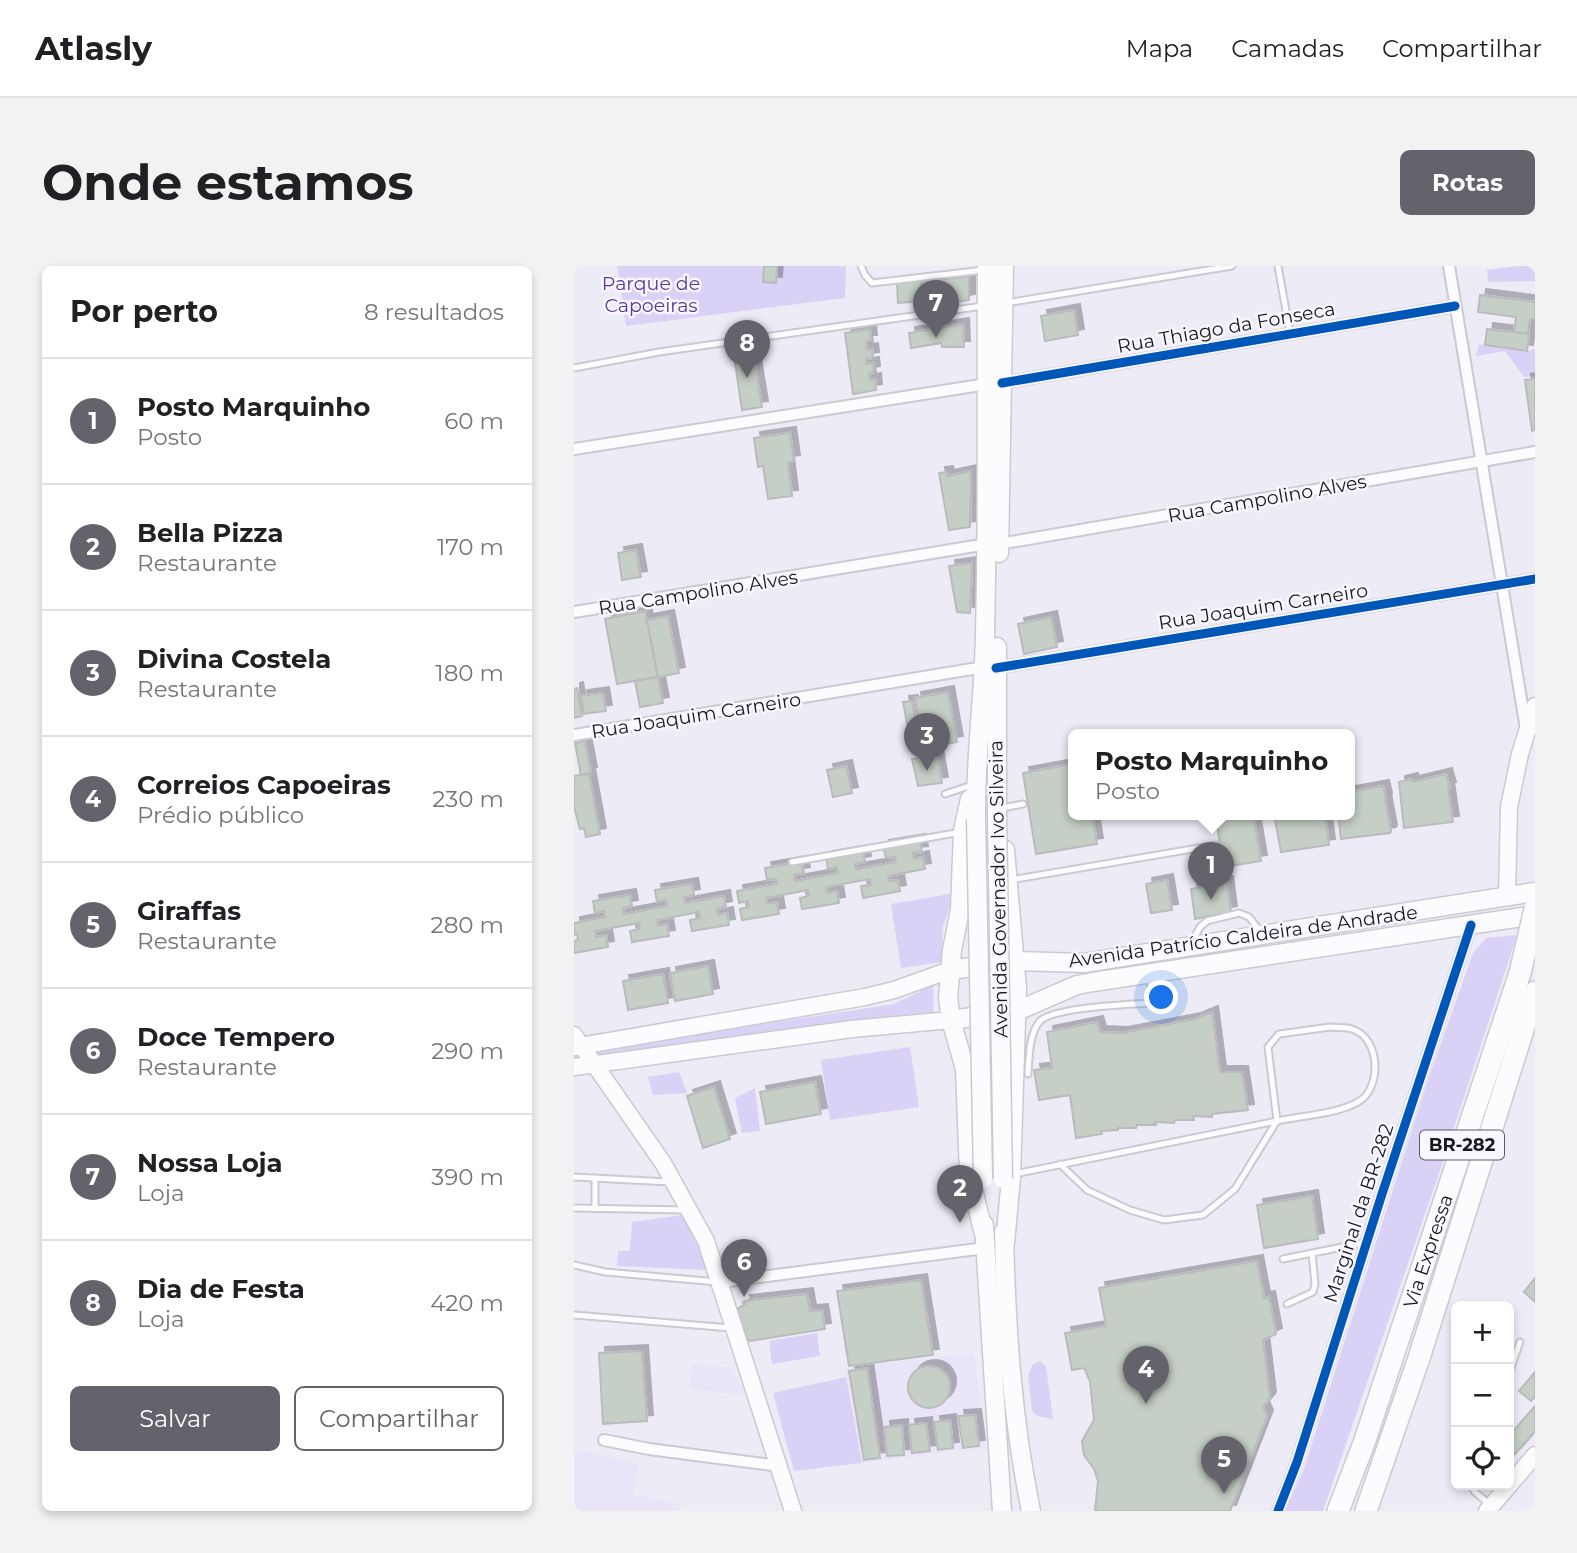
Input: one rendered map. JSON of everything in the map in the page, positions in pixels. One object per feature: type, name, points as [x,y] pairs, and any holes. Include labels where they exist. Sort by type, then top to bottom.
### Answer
[{"type":"highway","name":"Via Expressa","points":[[1338,1511],[1364,1443],[1520,973],[1535,909]]},
{"type":"highway","name":"Via Expressa","points":[[1368,1511],[1535,992]]},
{"type":"main road","name":"Avenida Governador Ivo Silveira","points":[[993,267],[995,384],[990,668],[1000,812],[1007,1177],[1006,1321],[1018,1434],[1031,1511]]},
{"type":"main road","name":"Avenida Governador Ivo Silveira","points":[[990,668],[970,825],[984,1241],[1002,1511]]},
{"type":"main road","points":[[1507,897],[1509,807],[1526,729],[1535,706]]},
{"type":"main road","points":[[1000,812],[1016,961],[1017,1011],[1007,1177]]},
{"type":"main road","points":[[970,825],[948,998],[951,1020],[965,1069],[968,1174],[984,1241]]},
{"type":"main road","name":"Avenida Patrício Caldeira de Andrade","points":[[576,1042],[865,997],[894,990],[950,970],[1016,961],[1084,963],[1535,892]]},
{"type":"main road","points":[[1471,925],[1478,901]]},
{"type":"main road","name":"Avenida Patrício Caldeira de Andrade","points":[[574,1067],[852,1029],[1017,1011],[1077,985],[1535,915]]},
{"type":"main road","points":[[576,1042],[675,1182],[706,1241],[793,1511]]},
{"type":"main road","points":[[615,1095],[629,1060]]},
{"type":"main road","points":[[1488,1510],[1535,1455]]},
{"type":"street","points":[[1448,266],[1526,729]]},
{"type":"street","name":"Rua Thiago da Fonseca","points":[[574,449],[995,384],[1455,306]]},
{"type":"street","name":"Rua Campolino Alves","points":[[574,612],[1535,452]]},
{"type":"street","name":"Rua Joaquim Carneiro","points":[[574,735],[1535,579]]},
{"type":"street","name":"Marginal da BR-282","points":[[1278,1511],[1297,1462],[1471,925]]},
{"type":"street","points":[[721,1282],[984,1241]]},
{"type":"street","points":[[604,1440],[661,1451],[779,1466]]},
{"type":"lane","points":[[861,266],[872,283],[993,267]]},
{"type":"lane","points":[[947,266],[947,275]]},
{"type":"lane","points":[[574,368],[659,352],[995,304],[1232,266]]},
{"type":"lane","points":[[1278,266],[1290,333]]},
{"type":"lane","points":[[945,794],[976,783]]},
{"type":"lane","points":[[1000,812],[1023,804]]},
{"type":"lane","points":[[792,862],[970,825]]},
{"type":"lane","points":[[1007,881],[1216,845]]},
{"type":"lane","points":[[1188,948],[1200,927],[1207,921],[1239,913],[1249,916],[1263,935]]},
{"type":"lane","points":[[1028,1074],[1031,1046],[1038,1024],[1043,1019],[1068,1011],[1149,1003],[1152,998],[1150,974]]},
{"type":"lane","points":[[1007,1177],[1059,1164],[1277,1121],[1344,1108],[1366,1095],[1373,1081],[1374,1053],[1365,1036],[1353,1029],[1330,1027],[1279,1034],[1268,1047],[1277,1121],[1235,1189],[1203,1215],[1164,1220],[1130,1210],[1087,1190],[1059,1164]]},
{"type":"lane","points":[[574,1177],[675,1182]]},
{"type":"lane","points":[[595,1178],[595,1209]]},
{"type":"lane","points":[[574,1208],[691,1210]]},
{"type":"lane","points":[[1283,1259],[1367,1242]]},
{"type":"lane","points":[[1287,1304],[1313,1292],[1315,1284],[1312,1253]]},
{"type":"lane","points":[[574,1265],[605,1272],[721,1282]]},
{"type":"lane","points":[[574,1315],[735,1328]]},
{"type":"lane","points":[[1512,1364],[1520,1342]]},
{"type":"lane","points":[[1474,1490],[1488,1510]]},
{"type":"shaded area","points":[[974,1353],[985,1447],[862,1463],[845,1368]]},
{"type":"shaded area","points":[[693,1364],[731,1368],[746,1395],[690,1389]]},
{"type":"shaded area","points":[[574,1449],[639,1464],[633,1494],[681,1505],[679,1511],[574,1511]]},
{"type":"green space","name":"Parque de Capoeiras","points":[[617,266],[846,266],[845,298],[626,326]]},
{"type":"green space","points":[[1535,266],[1535,281],[1488,282],[1487,270]]},
{"type":"green space","points":[[1479,344],[1527,351],[1535,349],[1535,376],[1524,377],[1505,351],[1476,356]]},
{"type":"green space","points":[[955,893],[943,926],[941,962],[901,968],[891,904]]},
{"type":"green space","points":[[1517,935],[1323,1511],[1285,1511],[1304,1469],[1427,1083],[1473,953],[1486,938]]},
{"type":"green space","points":[[933,985],[934,1015],[574,1061],[574,1053],[894,1004]]},
{"type":"green space","points":[[910,1047],[919,1107],[830,1120],[821,1060]]},
{"type":"green space","points":[[679,1072],[687,1093],[653,1095],[648,1077]]},
{"type":"green space","points":[[755,1088],[760,1131],[742,1133],[735,1098]]},
{"type":"green space","points":[[683,1215],[708,1270],[617,1266],[618,1251],[630,1251],[632,1222]]},
{"type":"green space","points":[[817,1333],[820,1356],[772,1364],[769,1341]]},
{"type":"green space","points":[[1040,1361],[1046,1366],[1053,1419],[1037,1416],[1032,1411],[1028,1376],[1033,1364]]},
{"type":"green space","points":[[846,1377],[862,1463],[794,1471],[773,1393]]},
{"type":"building","points":[[764,266],[777,266],[776,283],[763,282]]},
{"type":"building","points":[[969,276],[969,300],[926,308],[923,282]]},
{"type":"building","points":[[921,281],[922,301],[898,303],[897,283]]},
{"type":"building","points":[[1480,295],[1535,302],[1535,319],[1530,319],[1528,334],[1514,332],[1516,317],[1478,312]]},
{"type":"building","points":[[1074,310],[1078,335],[1045,341],[1041,316]]},
{"type":"building","points":[[963,324],[964,347],[942,347],[941,343],[911,348],[909,333]]},
{"type":"building","points":[[870,329],[871,341],[866,341],[867,350],[872,349],[873,358],[866,359],[866,364],[873,363],[874,372],[869,373],[870,380],[875,379],[876,390],[853,394],[845,333]]},
{"type":"building","points":[[1487,329],[1529,334],[1527,351],[1485,345]]},
{"type":"building","points":[[752,346],[762,407],[742,410],[733,349]]},
{"type":"building","points":[[1535,379],[1535,430],[1532,431],[1525,380]]},
{"type":"building","points":[[790,433],[794,461],[788,462],[792,496],[768,499],[763,466],[758,467],[754,438]]},
{"type":"building","points":[[971,471],[970,527],[949,530],[939,473],[947,472],[948,476]]},
{"type":"building","points":[[636,550],[641,577],[622,580],[618,553]]},
{"type":"building","points":[[972,563],[970,613],[957,612],[949,566]]},
{"type":"building","points":[[645,611],[658,677],[617,684],[605,619]]},
{"type":"building","points":[[668,616],[679,673],[658,677],[647,620]]},
{"type":"building","points":[[1051,617],[1057,647],[1024,654],[1018,624]]},
{"type":"building","points":[[658,677],[663,703],[640,707],[635,681]]},
{"type":"building","points":[[577,688],[582,716],[574,718],[574,689]]},
{"type":"building","points":[[948,692],[957,742],[923,748],[915,698]]},
{"type":"building","points":[[603,693],[606,711],[584,714],[581,696]]},
{"type":"building","points":[[912,701],[917,728],[908,729],[903,702]]},
{"type":"building","points":[[585,741],[591,773],[581,775],[575,743]]},
{"type":"building","points":[[937,755],[942,783],[918,786],[912,759]]},
{"type":"building","points":[[1068,765],[1068,820],[1093,820],[1097,844],[1036,854],[1023,773]]},
{"type":"building","points":[[846,766],[852,793],[833,797],[827,770]]},
{"type":"building","points":[[589,774],[600,834],[586,837],[584,828],[580,829],[574,807],[574,776]]},
{"type":"building","points":[[1446,774],[1453,822],[1404,828],[1399,782],[1412,779],[1413,782]]},
{"type":"building","points":[[1383,786],[1390,833],[1341,839],[1339,820],[1355,820],[1355,791]]},
{"type":"building","points":[[1216,820],[1254,820],[1261,861],[1224,867]]},
{"type":"building","points":[[1275,820],[1326,820],[1329,845],[1281,852]]},
{"type":"building","points":[[920,840],[922,852],[913,853],[914,859],[923,857],[925,869],[888,876],[889,881],[898,880],[900,891],[863,898],[861,886],[871,885],[870,879],[826,887],[827,893],[837,891],[839,903],[802,909],[800,898],[809,896],[808,890],[766,898],[767,904],[777,902],[779,914],[742,920],[740,909],[749,907],[748,901],[739,903],[737,891],[777,884],[776,879],[767,880],[765,868],[801,862],[804,873],[794,875],[795,881],[838,873],[837,867],[828,869],[826,857],[863,851],[865,862],[855,864],[856,869],[896,862],[895,857],[886,858],[883,846]]},
{"type":"building","points":[[1167,880],[1172,910],[1151,913],[1146,884]]},
{"type":"building","points":[[1227,882],[1231,912],[1195,919],[1191,889]]},
{"type":"building","points":[[692,884],[694,895],[684,897],[685,903],[724,896],[726,907],[717,909],[718,915],[727,913],[729,925],[692,931],[690,920],[700,918],[699,912],[657,920],[658,926],[667,924],[669,936],[632,942],[630,931],[640,929],[639,923],[595,931],[596,937],[606,935],[608,947],[574,953],[574,941],[578,940],[577,934],[574,935],[574,923],[605,917],[604,911],[595,913],[593,901],[630,895],[632,906],[623,908],[624,914],[667,906],[666,900],[657,902],[655,890]]},
{"type":"building","points":[[708,966],[713,994],[675,1001],[670,973]]},
{"type":"building","points":[[663,974],[668,1003],[628,1010],[623,981]]},
{"type":"building","points":[[1212,1012],[1220,1072],[1242,1072],[1248,1110],[1212,1114],[1212,1117],[1193,1116],[1194,1120],[1175,1120],[1174,1123],[1155,1122],[1156,1125],[1118,1128],[1101,1131],[1102,1134],[1076,1138],[1070,1095],[1039,1100],[1034,1070],[1052,1068],[1047,1032],[1097,1022],[1100,1032],[1122,1033],[1195,1019]]},
{"type":"building","points":[[815,1082],[821,1114],[766,1124],[760,1092]]},
{"type":"building","points":[[714,1087],[730,1139],[703,1148],[687,1096]]},
{"type":"building","points":[[1312,1196],[1318,1239],[1264,1248],[1257,1205]]},
{"type":"building","points":[[1257,1261],[1264,1298],[1269,1297],[1276,1334],[1263,1340],[1270,1398],[1263,1407],[1267,1416],[1230,1511],[1095,1511],[1098,1481],[1094,1469],[1084,1455],[1082,1441],[1094,1420],[1090,1381],[1084,1368],[1072,1370],[1065,1333],[1106,1326],[1099,1288]]},
{"type":"building","points":[[1535,1278],[1535,1302],[1524,1292]]},
{"type":"building","points":[[921,1280],[933,1355],[849,1366],[837,1291]]},
{"type":"building","points":[[807,1294],[810,1311],[822,1310],[825,1329],[750,1341],[747,1339],[737,1309],[745,1304],[744,1301]]},
{"type":"building","points":[[642,1351],[647,1421],[603,1424],[599,1353]]},
{"type":"building","points":[[929,1366],[944,1372],[950,1387],[944,1402],[929,1408],[914,1402],[908,1387],[914,1372]]},
{"type":"building","points":[[867,1368],[880,1458],[864,1460],[849,1371]]},
{"type":"building","points":[[1535,1372],[1535,1397],[1531,1401],[1519,1391]]},
{"type":"building","points":[[1535,1406],[1535,1431],[1515,1454],[1514,1430]]},
{"type":"building","points":[[975,1415],[979,1446],[963,1448],[958,1416]]},
{"type":"building","points":[[950,1420],[953,1448],[938,1450],[934,1422]]},
{"type":"building","points":[[926,1423],[930,1451],[912,1453],[909,1425]]},
{"type":"building","points":[[902,1425],[904,1455],[887,1456],[884,1427]]},
{"type":"cycle path","points":[[1002,383],[1455,306]]},
{"type":"cycle path","points":[[996,668],[1535,579]]},
{"type":"cycle path","points":[[1278,1511],[1297,1462],[1471,925]]},
{"type":"place","name":"Nossa Loja","points":[[936,338]]},
{"type":"place","name":"Dia de Festa","points":[[747,378]]},
{"type":"place","name":"Divina Costela","points":[[927,771]]},
{"type":"place","name":"Posto Marquinho","points":[[1211,900]]},
{"type":"place","name":"Bella Pizza","points":[[960,1223]]},
{"type":"place","name":"Doce Tempero","points":[[744,1297]]},
{"type":"place","name":"Correios Capoeiras","points":[[1146,1404]]},
{"type":"place","name":"Giraffas","points":[[1224,1494]]}]
